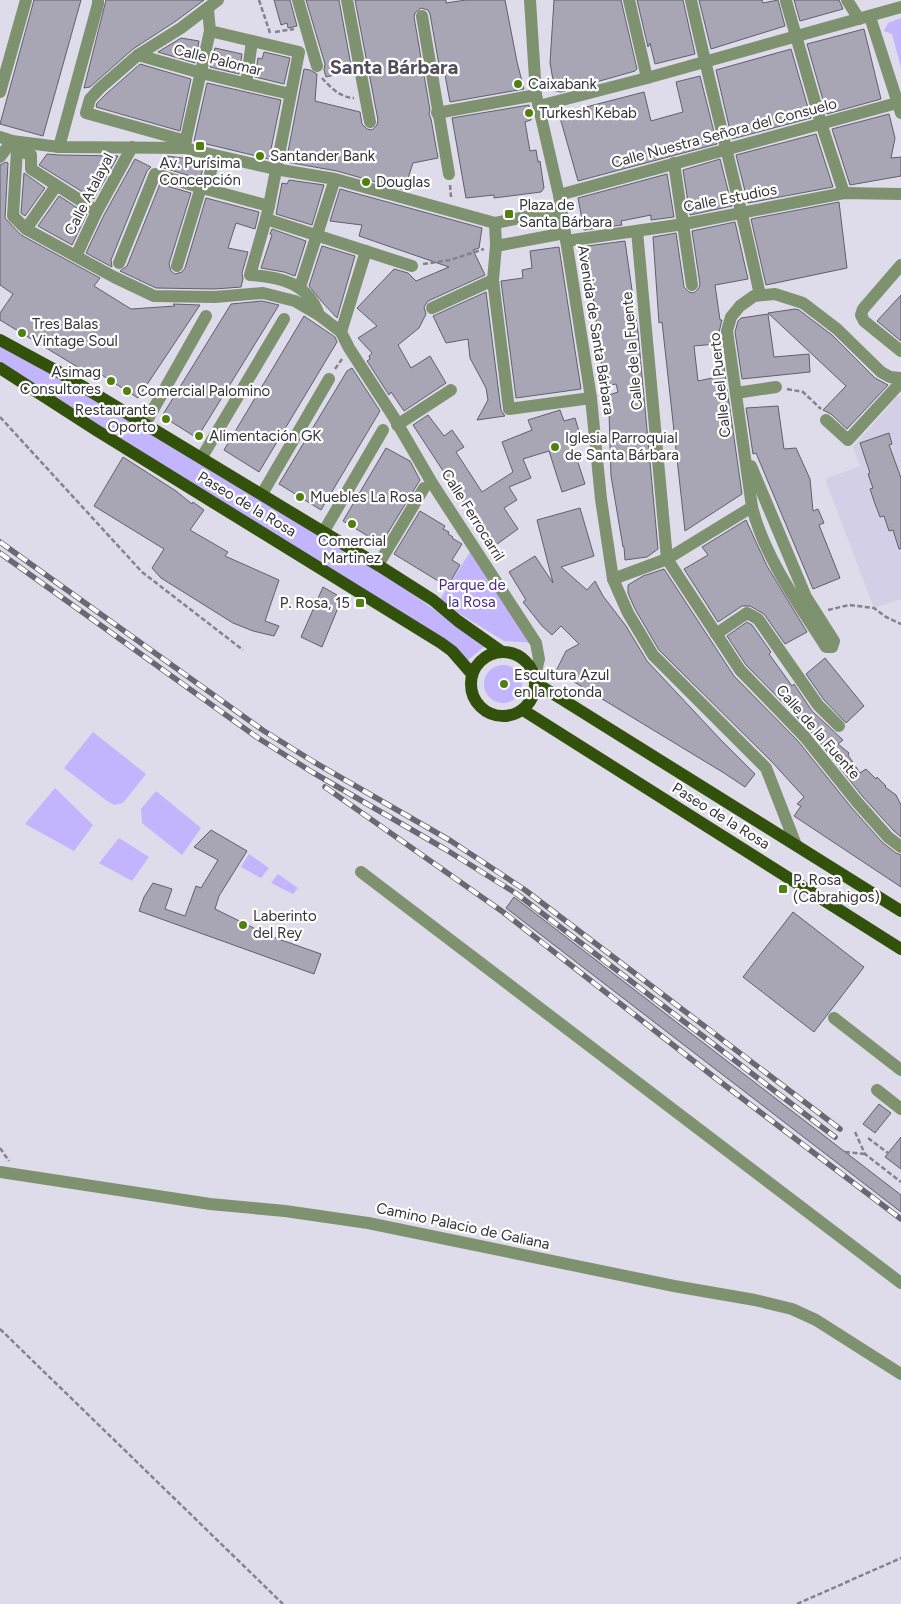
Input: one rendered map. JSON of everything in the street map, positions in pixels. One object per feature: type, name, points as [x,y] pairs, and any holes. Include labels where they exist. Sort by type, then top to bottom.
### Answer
[{"type":"main road","name":"Paseo de la Rosa","points":[[2,339],[378,564],[433,600],[458,621],[502,652],[511,652],[526,661],[532,668],[535,680],[901,911]]},
{"type":"main road","name":"Paseo de la Rosa","points":[[0,368],[96,430],[441,643],[452,651],[472,674]]},
{"type":"main road","points":[[502,652],[487,656],[475,667],[472,674],[470,686],[473,697],[480,707],[489,714],[501,716],[512,715],[523,710],[532,698],[535,680]]},
{"type":"main road","name":"Paseo de la Rosa","points":[[523,710],[901,949]]},
{"type":"street","points":[[0,92],[26,0]]},
{"type":"street","points":[[59,147],[98,0]]},
{"type":"street","points":[[298,0],[317,66]]},
{"type":"street","points":[[347,0],[370,122]]},
{"type":"street","name":"Avenida de Santa Bárbara","points":[[530,0],[537,101],[559,195],[591,398],[613,579],[628,613],[653,655],[766,768],[796,844]]},
{"type":"street","points":[[629,0],[648,78]]},
{"type":"street","points":[[691,0],[726,149],[743,212],[760,295],[776,294],[803,303],[837,329],[881,372],[901,380],[848,440],[826,420]]},
{"type":"street","points":[[847,0],[865,18],[899,108]]},
{"type":"street","points":[[786,1],[821,124],[844,193]]},
{"type":"street","points":[[185,145],[210,31],[213,3]]},
{"type":"street","points":[[213,3],[181,28],[138,55],[90,99],[86,113],[215,156],[335,179],[494,223],[561,210]]},
{"type":"street","points":[[438,113],[537,101],[648,78],[901,7]]},
{"type":"street","points":[[422,16],[449,174]]},
{"type":"street","points":[[210,31],[299,52],[266,219],[412,266]]},
{"type":"street","points":[[246,84],[252,41]]},
{"type":"street","name":"Calle Palomar","points":[[138,55],[200,73],[290,94]]},
{"type":"street","name":"Calle Nuestra Señora del Consuelo","points":[[559,195],[821,124],[899,108]]},
{"type":"street","points":[[10,143],[59,147],[185,145]]},
{"type":"street","points":[[0,157],[10,143]]},
{"type":"street","points":[[10,143],[31,155],[31,169],[97,211]]},
{"type":"street","name":"Calle Ferrocarril","points":[[10,143],[13,216],[26,229],[154,296],[216,297],[263,293],[295,301],[319,315],[341,332],[348,348],[398,425],[432,483],[536,643],[539,659],[535,680]]},
{"type":"street","name":"Calle Atalayal","points":[[76,256],[97,211],[132,147]]},
{"type":"street","points":[[177,266],[215,156]]},
{"type":"street","points":[[674,163],[692,284]]},
{"type":"street","points":[[119,264],[155,174],[269,206]]},
{"type":"street","points":[[300,287],[335,179]]},
{"type":"street","points":[[26,229],[56,186]]},
{"type":"street","name":"Calle Estudios","points":[[565,237],[637,231],[684,224],[844,193],[901,194]]},
{"type":"street","name":"Calle Ferrocarril","points":[[266,219],[250,276],[272,276],[300,287],[316,305],[319,315]]},
{"type":"street","points":[[494,223],[496,246],[493,280],[510,409],[591,398]]},
{"type":"street","name":"Calle de la Fuente","points":[[637,231],[667,559],[740,670],[804,736],[856,802],[888,837],[901,847]]},
{"type":"street","points":[[496,246],[565,237]]},
{"type":"street","points":[[341,332],[366,251]]},
{"type":"street","points":[[901,265],[863,309],[861,315],[864,321],[901,351]]},
{"type":"street","points":[[432,308],[493,280]]},
{"type":"street","name":"Calle del Puerto","points":[[740,423],[750,464],[806,597],[834,641],[832,646],[826,647],[785,582],[758,528],[752,507],[740,423],[736,393],[727,331],[731,317],[740,306],[754,296],[760,295]]},
{"type":"street","points":[[145,424],[206,316]]},
{"type":"street","name":"Paseo de la Rosa","points":[[202,457],[284,319]]},
{"type":"street","name":"Paseo de la Rosa","points":[[262,494],[329,379]]},
{"type":"street","points":[[736,393],[776,387]]},
{"type":"street","points":[[398,425],[451,390]]},
{"type":"street","points":[[324,531],[383,430]]},
{"type":"street","points":[[378,564],[424,488]]},
{"type":"street","points":[[613,579],[667,559],[752,507]]},
{"type":"street","name":"Calle de la Fuente","points":[[716,634],[747,613],[758,619],[818,705],[839,726]]},
{"type":"street","points":[[361,872],[901,1283]]},
{"type":"street","points":[[834,1018],[901,1070]]},
{"type":"street","points":[[877,1090],[901,1109]]},
{"type":"street","name":"Camino Palacio de Galiana","points":[[0,1172],[210,1204],[285,1211],[368,1223],[674,1286],[755,1300],[792,1309],[816,1320],[901,1374]]},
{"type":"path","points":[[259,0],[270,33],[306,28]]},
{"type":"path","points":[[317,66],[322,78],[334,90],[349,98],[366,98]]},
{"type":"path","points":[[449,174],[453,212]]},
{"type":"path","points":[[412,266],[450,260],[496,246]]},
{"type":"path","points":[[329,379],[348,348]]},
{"type":"path","points":[[776,387],[803,392],[822,408],[820,415],[826,420]]},
{"type":"path","points":[[0,417],[142,572],[243,650]]},
{"type":"path","points":[[816,613],[849,605],[874,608],[886,617],[901,624]]},
{"type":"path","points":[[855,1132],[865,1154],[901,1182]]},
{"type":"path","points":[[868,1138],[888,1153]]},
{"type":"path","points":[[845,1152],[865,1154]]},
{"type":"path","points":[[0,1330],[283,1604]]},
{"type":"path","points":[[797,1604],[901,1558]]},
{"type":"shaded area","points":[[898,396],[901,396],[901,478],[889,445],[892,443],[889,434],[868,474],[873,488],[870,489],[880,517],[884,516],[889,531],[893,530],[901,554],[901,599],[874,608],[825,479],[860,466],[853,447]]},
{"type":"green space","points":[[901,18],[901,68],[892,34],[884,31],[888,23]]},
{"type":"green space","points":[[0,346],[80,391],[376,568],[485,646],[467,661],[98,429],[0,361]]},
{"type":"green space","name":"Parque de la Rosa","points":[[470,552],[536,643],[504,641],[439,601]]},
{"type":"green space","points":[[503,665],[516,671],[522,684],[516,697],[503,703],[490,697],[484,684],[490,671]]},
{"type":"green space","points":[[93,732],[146,774],[123,803],[114,805],[107,801],[64,768]]},
{"type":"green space","points":[[55,788],[93,825],[74,851],[25,824]]},
{"type":"green space","points":[[156,791],[201,828],[182,855],[142,823],[141,809]]},
{"type":"green space","points":[[119,838],[149,857],[132,881],[99,863]]},
{"type":"green space","points":[[249,854],[269,868],[261,878],[241,867]]},
{"type":"green space","points":[[278,874],[298,888],[293,894],[271,883]]},
{"type":"building","points":[[34,0],[81,0],[43,136],[0,124]]},
{"type":"building","points":[[106,0],[204,0],[133,49],[90,87],[84,88]]},
{"type":"building","points":[[274,0],[290,0],[297,26],[288,28],[287,23],[281,25]]},
{"type":"building","points":[[306,0],[339,0],[352,71],[326,77],[325,64]]},
{"type":"building","points":[[355,0],[446,0],[446,3],[466,0],[505,0],[524,89],[450,102],[445,75],[441,76],[430,14],[428,10],[421,8],[415,13],[414,17],[430,110],[429,114],[438,158],[413,163],[404,190],[337,171],[286,162],[304,69],[317,74],[315,101],[360,112],[362,124],[367,129],[372,130],[377,125],[378,120]]},
{"type":"building","points":[[554,0],[621,0],[637,69],[561,92],[555,91],[550,63]]},
{"type":"building","points":[[637,0],[683,0],[695,54],[655,64],[650,43],[648,47]]},
{"type":"building","points":[[699,0],[762,0],[763,3],[778,0],[785,26],[711,49]]},
{"type":"building","points":[[794,0],[839,0],[843,9],[800,21]]},
{"type":"building","points":[[864,29],[881,99],[827,114],[807,44]]},
{"type":"building","points":[[181,38],[199,41],[195,63],[158,52]]},
{"type":"building","points":[[215,48],[242,54],[239,74],[210,67]]},
{"type":"building","points":[[791,49],[811,118],[732,139],[716,70]]},
{"type":"building","points":[[264,52],[290,58],[284,84],[255,77],[258,58],[262,59]]},
{"type":"building","points":[[140,64],[191,79],[180,131],[96,107],[97,103],[106,94]]},
{"type":"building","points":[[700,76],[717,144],[578,181],[559,114],[644,92],[651,121],[683,112],[676,82]]},
{"type":"building","points":[[207,83],[281,100],[269,159],[194,141]]},
{"type":"building","points":[[529,105],[531,120],[525,122],[530,151],[536,150],[538,162],[540,161],[544,188],[541,192],[494,198],[494,195],[466,198],[452,118]]},
{"type":"building","points":[[889,114],[895,138],[891,158],[901,157],[901,176],[850,185],[832,129]]},
{"type":"building","points":[[816,134],[833,187],[748,203],[736,155]]},
{"type":"building","points":[[47,154],[118,156],[94,199],[39,165]]},
{"type":"building","points":[[167,156],[205,161],[200,179],[164,168]]},
{"type":"building","points":[[135,159],[151,167],[147,171],[111,260],[112,267],[86,253],[104,215]]},
{"type":"building","points":[[720,159],[732,206],[690,215],[683,170]]},
{"type":"building","points":[[8,163],[5,218],[21,235],[100,278],[94,286],[131,309],[175,306],[173,304],[200,305],[138,398],[97,372],[94,377],[0,320],[0,313],[13,294],[0,285],[0,165]]},
{"type":"building","points":[[24,173],[45,188],[25,216],[21,213]]},
{"type":"building","points":[[667,174],[674,217],[651,220],[651,215],[621,221],[622,225],[584,230],[578,198]]},
{"type":"building","points":[[289,180],[324,185],[312,225],[276,214],[282,183],[287,184]]},
{"type":"building","points":[[160,184],[191,193],[169,264],[171,271],[175,274],[182,272],[185,268],[206,198],[259,212],[255,229],[236,223],[228,248],[248,252],[242,273],[241,287],[215,289],[156,288],[120,271],[127,266]]},
{"type":"building","points":[[340,189],[482,228],[479,248],[473,250],[485,275],[428,301],[424,307],[426,314],[419,328],[398,345],[411,368],[430,356],[446,383],[404,411],[391,392],[389,395],[367,361],[372,353],[358,338],[377,326],[357,308],[394,269],[408,273],[416,281],[449,267],[359,236],[362,225],[330,221]]},
{"type":"building","points":[[59,196],[87,214],[72,245],[38,226]]},
{"type":"building","points":[[839,202],[847,268],[766,285],[751,219]]},
{"type":"building","points":[[735,222],[748,279],[715,285],[720,320],[722,320],[719,332],[742,494],[685,531],[662,322],[659,323],[653,237],[676,233],[684,287],[689,292],[694,293],[700,284],[692,231]],"holes":[[[716,344],[721,376],[698,381],[694,346]]]},
{"type":"building","points":[[272,229],[306,241],[295,276],[261,268],[272,235],[270,234]]},
{"type":"building","points":[[625,241],[638,332],[658,549],[647,557],[625,560],[611,476],[609,412],[606,396],[618,392],[616,384],[604,386],[587,246]]},
{"type":"building","points":[[322,246],[355,256],[337,318],[309,286]]},
{"type":"building","points":[[559,247],[581,389],[516,398],[501,281],[523,278],[522,270],[532,268],[530,251]]},
{"type":"building","points":[[486,292],[501,410],[505,416],[477,420],[488,400],[486,388],[470,358],[468,339],[446,343],[433,316]]},
{"type":"building","points":[[901,295],[901,341],[877,321]]},
{"type":"building","points":[[262,301],[279,305],[197,438],[162,416],[231,304]]},
{"type":"building","points":[[795,309],[832,335],[875,378],[888,385],[847,429],[831,414],[823,410],[846,386],[768,313]]},
{"type":"building","points":[[768,314],[774,357],[809,354],[810,372],[742,379],[735,332],[738,321],[741,318]]},
{"type":"building","points":[[304,316],[335,337],[337,342],[259,472],[224,450]]},
{"type":"building","points":[[352,368],[380,411],[321,510],[279,484],[347,371]]},
{"type":"building","points":[[778,406],[784,449],[796,448],[810,479],[813,511],[818,509],[824,523],[819,525],[840,578],[813,589],[756,453],[753,454],[746,408]]},
{"type":"building","points":[[560,410],[564,421],[575,418],[582,441],[572,444],[585,484],[562,492],[549,451],[523,459],[531,478],[509,487],[517,500],[504,508],[518,529],[493,547],[413,425],[428,415],[444,436],[452,430],[464,447],[456,452],[482,492],[513,472],[502,442],[532,430],[528,420]]},
{"type":"building","points":[[889,433],[892,444],[889,445],[901,478],[901,549],[899,549],[893,530],[889,531],[884,516],[880,517],[870,489],[873,488],[868,474],[870,473],[860,443]]},
{"type":"building","points":[[386,448],[410,461],[420,480],[381,544],[343,521]]},
{"type":"building","points":[[123,457],[176,491],[192,504],[193,502],[204,510],[190,530],[228,552],[225,556],[279,580],[265,621],[279,626],[274,636],[253,631],[233,623],[161,578],[152,568],[164,549],[94,506]]},
{"type":"building","points":[[580,508],[594,556],[561,567],[587,590],[595,581],[647,661],[755,774],[745,787],[556,671],[566,651],[579,644],[561,626],[552,635],[542,626],[523,602],[526,600],[509,572],[535,556],[553,583],[537,520]]},
{"type":"building","points":[[420,511],[445,526],[443,529],[462,544],[452,560],[460,565],[449,584],[444,582],[443,584],[394,554]]},
{"type":"building","points":[[746,520],[767,566],[807,632],[785,644],[764,614],[750,606],[742,606],[718,622],[684,569],[708,555],[702,547]]},
{"type":"building","points":[[664,569],[734,676],[798,741],[882,842],[901,855],[901,887],[794,816],[801,806],[797,804],[804,797],[772,762],[659,650],[635,609],[628,593],[628,585],[643,576]]},
{"type":"building","points":[[323,587],[342,598],[322,647],[301,637]]},
{"type":"building","points":[[747,622],[752,625],[771,652],[769,654],[792,686],[794,684],[812,711],[843,740],[838,744],[849,753],[848,755],[860,773],[866,769],[896,795],[901,805],[901,837],[863,797],[810,730],[746,665],[727,636]]},
{"type":"building","points":[[825,658],[864,706],[846,723],[824,700],[806,674]]},
{"type":"building","points":[[211,830],[247,851],[219,896],[215,909],[270,936],[321,954],[314,974],[139,911],[144,897],[153,883],[172,889],[165,909],[185,916],[196,886],[201,888],[218,860],[194,847]]},
{"type":"building","points":[[514,897],[901,1195],[901,1212],[506,908]]},
{"type":"building","points":[[793,912],[864,967],[814,1032],[743,977]]},
{"type":"building","points":[[879,1104],[891,1113],[875,1133],[863,1124]]},
{"type":"building","points":[[901,1137],[901,1169],[885,1157]]},
{"type":"railway","points":[[0,542],[264,731],[451,841],[525,890],[840,1129]]},
{"type":"railway","points":[[0,553],[258,738],[517,894],[835,1137]]},
{"type":"railway","points":[[325,787],[503,912],[714,1077],[901,1219]]},
{"type":"place","name":"Caixabank","points":[[518,84]]},
{"type":"place","name":"Turkesh Kebab","points":[[529,113]]},
{"type":"place","name":"Av. Purísima Concepción","points":[[200,146]]},
{"type":"place","name":"Santander Bank","points":[[260,156]]},
{"type":"place","name":"Douglas","points":[[366,182]]},
{"type":"place","name":"Plaza de Santa Bárbara","points":[[509,214]]},
{"type":"place","name":"Tres Balas Vintage Soul","points":[[22,333]]},
{"type":"place","name":"Asimag Consultores","points":[[111,381]]},
{"type":"place","name":"Comercial Palomino","points":[[127,391]]},
{"type":"place","name":"Restaurante Oporto","points":[[166,419]]},
{"type":"place","name":"Alimentación GK","points":[[199,436]]},
{"type":"place","name":"Iglesia Parroquial de Santa Bárbara","points":[[555,447]]},
{"type":"place","name":"Muebles La Rosa","points":[[300,497]]},
{"type":"place","name":"Comercial Martinez","points":[[352,524]]},
{"type":"place","name":"P. Rosa, 15","points":[[360,603]]},
{"type":"place","name":"Escultura Azul en la rotonda","points":[[504,684]]},
{"type":"place","name":"P. Rosa (Cabrahigos)","points":[[783,889]]},
{"type":"place","name":"Laberinto del Rey","points":[[243,925]]},
{"type":"district","name":"Santa Bárbara","points":[[394,67]]}]
